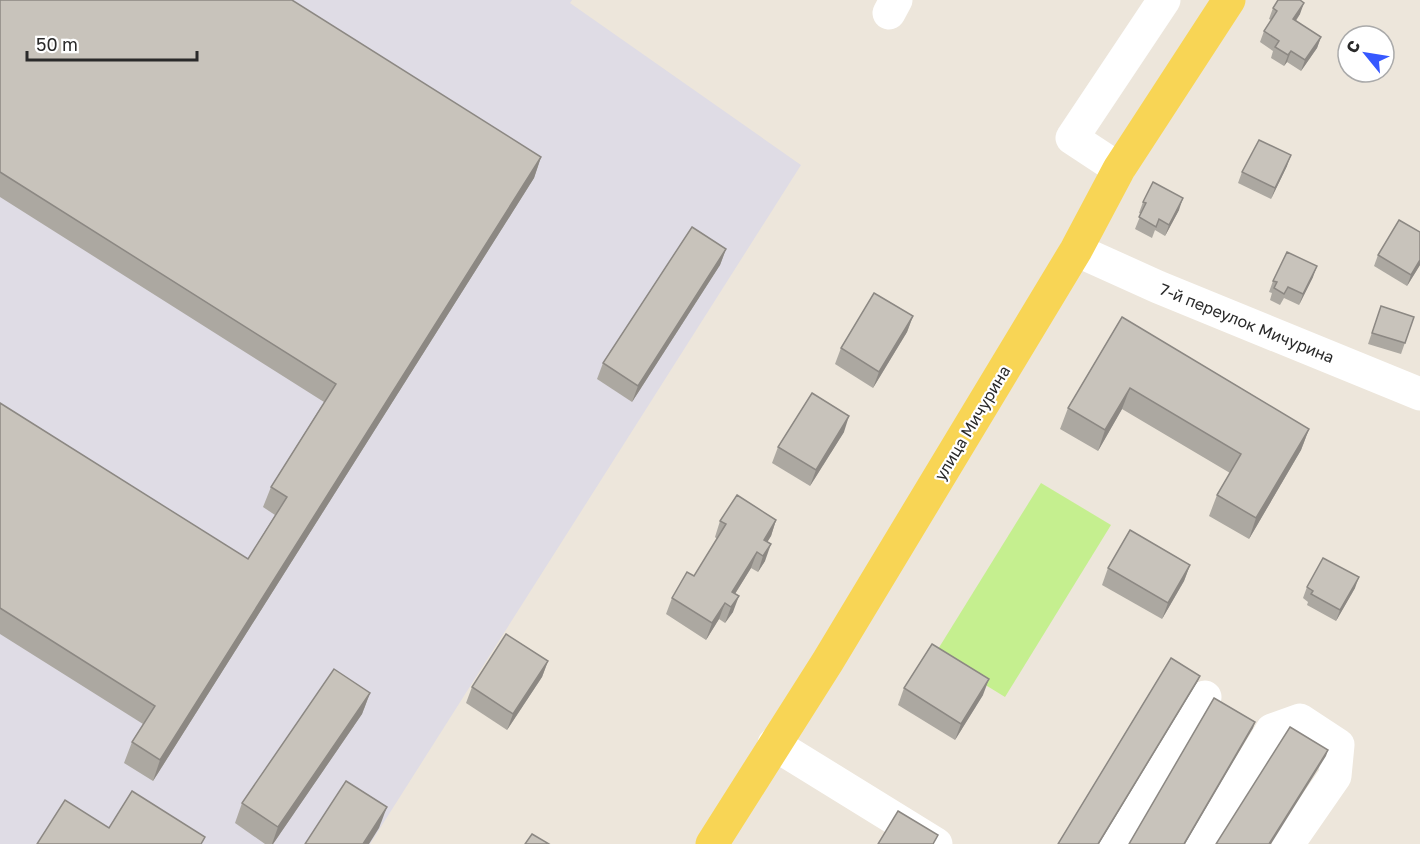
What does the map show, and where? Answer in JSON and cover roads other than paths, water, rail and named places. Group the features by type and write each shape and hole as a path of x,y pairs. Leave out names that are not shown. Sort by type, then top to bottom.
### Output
{"main road":[{"name":"улица Мичурина","path":"712,844 828,661 1076,250 1119,169 1229,0"}],"street":[{"path":"1119,169 1072,138 1164,0"},
{"name":"7-й переулок Мичурина","path":"1076,250 1158,287 1420,394"},
{"path":"1116,844 1205,697"},
{"path":"1202,844 1272,730 1300,720 1338,745 1335,776 1288,844"},
{"path":"774,744 936,844"}]}
